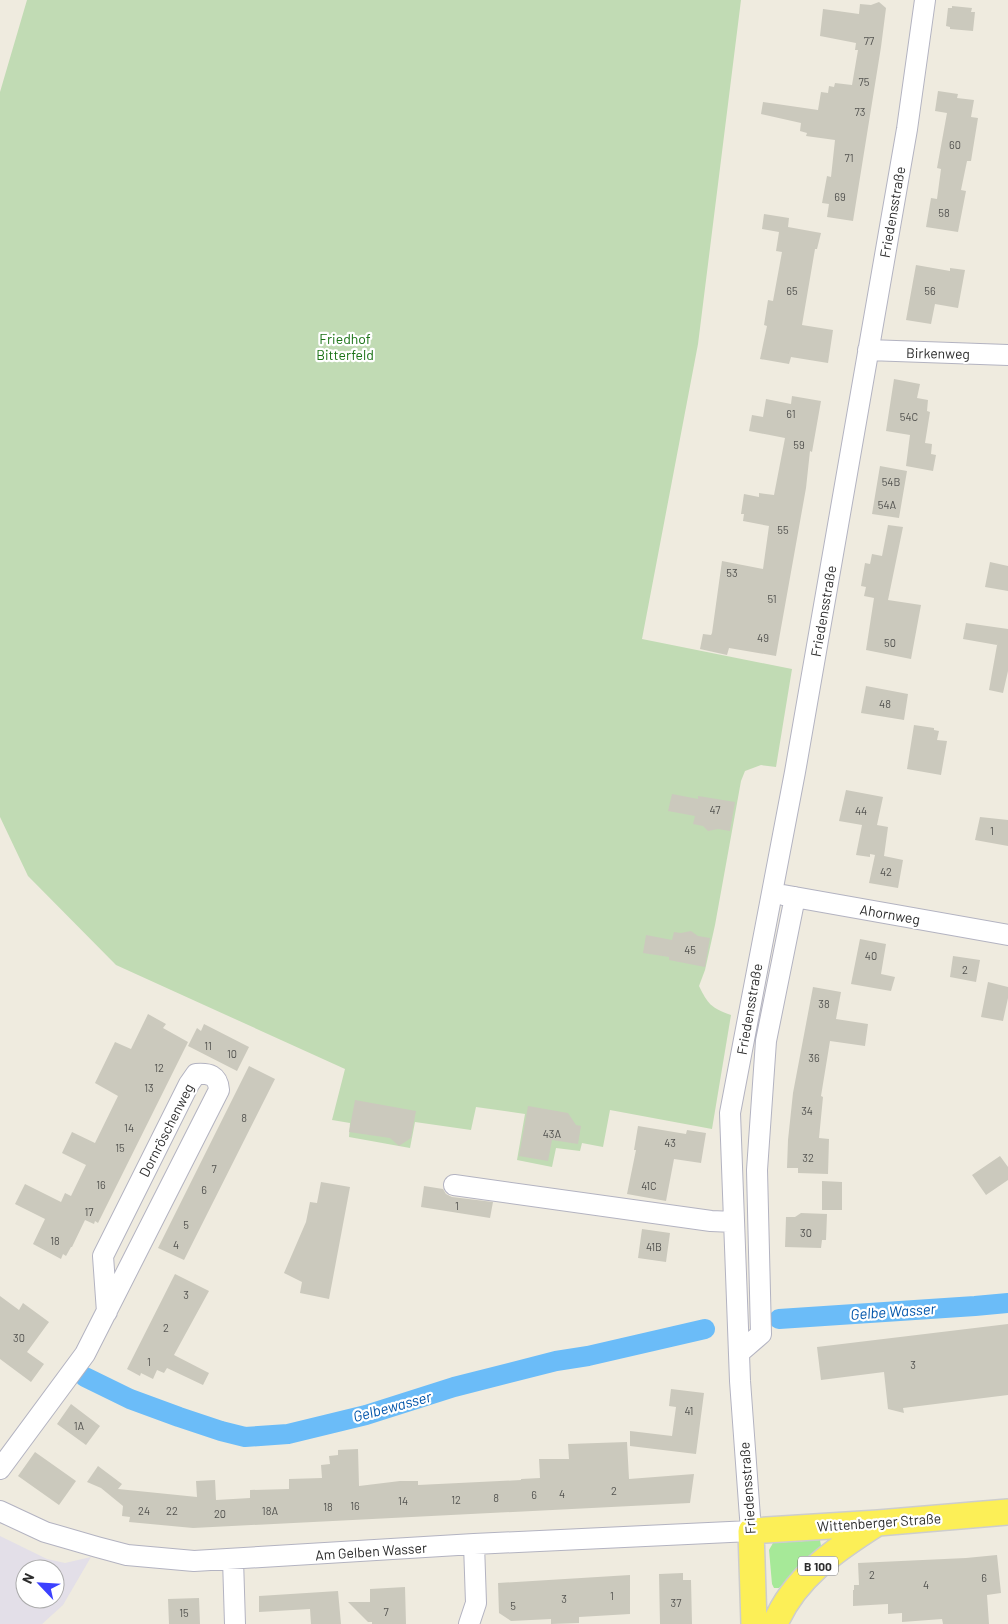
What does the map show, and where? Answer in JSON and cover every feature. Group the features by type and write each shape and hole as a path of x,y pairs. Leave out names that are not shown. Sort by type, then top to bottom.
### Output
{"main road":[{"name":"Wittenberger Straße","path":"750,1531 1008,1512"},
{"name":"B 100","path":"775,1624 780,1611 801,1580 840,1547 878,1523"},
{"name":"Friedensstraße","path":"750,1531 754,1624"}],"street":[{"name":"Friedensstraße","path":"750,1531 739,1353 730,1113 795,772 907,129 925,0"},
{"name":"Birkenweg","path":"868,350 1008,355"},
{"name":"Ahornweg","path":"772,892 1008,935"},
{"name":"Friedensstraße","path":"739,1353 761,1334 758,1170 766,1041 795,897"},
{"name":"Dornröschenweg","path":"0,1469 85,1354 107,1312 219,1090 219,1083 214,1076 207,1073 196,1074 189,1084 103,1256 107,1312"},
{"path":"454,1185 711,1222 734,1222"},
{"name":"Am Gelben Wasser","path":"0,1511 45,1532 127,1555 194,1561 474,1544 750,1531"},
{"path":"470,1624 476,1604 474,1544"},
{"path":"233,1559 235,1624"}],"shaded area":[{"path":"0,1536 47,1559 15,1559 15,1609 59,1609 42,1624 0,1624"},
{"path":"91,1557 65,1602 65,1563"}],"green space":[{"name":"Friedhof Bitterfeld","path":"27,0 741,0 698,344 642,639 792,669 776,767 761,765 745,771 741,781 715,925 705,970 699,986 711,1005 731,1015 712,1129 610,1110 603,1147 582,1143 580,1151 556,1148 552,1167 517,1160 525,1114 476,1107 471,1130 415,1122 410,1148 349,1137 350,1123 332,1120 345,1069 116,965 28,876 0,817 0,92"},
{"path":"820,1540 821,1546 779,1588 774,1588 769,1550 773,1543"}],"building":[{"path":"879,2 886,8 853,221 827,217 829,204 822,203 827,176 831,177 835,140 806,136 807,133 800,131 801,123 761,114 763,102 818,110 821,92 828,93 829,86 834,87 835,83 852,85 858,50 855,50 856,43 820,36 823,9 859,14 860,4 871,5"},
{"path":"952,6 972,8 971,12 975,12 973,31 950,29 950,27 946,26 948,8 952,8"},
{"path":"938,91 958,94 957,98 974,100 971,117 978,118 971,161 967,161 961,190 966,191 958,232 926,227 931,198 937,199 941,169 937,168 947,113 935,111"},
{"path":"764,214 789,218 788,227 821,233 817,249 815,249 802,325 833,330 828,363 791,357 789,364 760,359 767,326 764,325 768,300 773,301 782,252 776,251 779,232 762,229"},
{"path":"916,265 950,271 950,268 965,270 958,308 935,304 931,324 906,320"},
{"path":"894,379 920,384 917,398 928,400 927,411 930,412 925,443 932,444 931,454 936,455 933,471 906,466 910,435 886,431"},
{"path":"792,396 821,401 812,452 810,451 806,488 776,656 729,648 727,655 700,649 703,634 711,635 712,633 722,561 763,569 769,526 743,521 744,514 741,514 744,494 759,497 759,493 774,495 785,438 749,431 752,415 763,417 766,399 791,404"},
{"path":"880,466 907,471 899,518 872,514"},
{"path":"888,525 903,527 888,600 921,605 911,659 866,650 874,598 864,596 866,587 861,586 865,563 870,564 872,554 882,556"},
{"path":"990,562 1008,566 1008,591 985,587"},
{"path":"966,623 1008,629 1008,671 1003,693 989,690 999,634 997,645 963,639"},
{"path":"866,686 908,694 904,720 861,713"},
{"path":"914,725 934,728 934,730 939,731 937,740 947,741 941,775 907,769"},
{"path":"846,790 883,797 877,825 888,827 884,856 903,860 898,888 869,883 875,855 870,854 870,857 856,855 862,825 839,821"},
{"path":"672,794 698,799 698,796 735,802 730,831 718,829 708,831 703,826 693,824 695,816 668,811"},
{"path":"980,817 1008,820 1008,846 975,840"},
{"path":"691,931 698,936 710,938 705,967 669,960 669,957 643,953 646,935 672,940 674,932"},
{"path":"860,939 886,944 881,974 895,977 891,991 851,984"},
{"path":"953,956 980,960 976,982 950,977"},
{"path":"988,982 1008,987 1008,998 1003,1021 981,1017"},
{"path":"813,987 841,992 836,1019 868,1024 865,1046 830,1041 821,1096 823,1097 819,1138 829,1139 828,1174 798,1173 798,1168 787,1168 793,1093"},
{"path":"148,1014 166,1024 163,1028 188,1042 98,1223 95,1221 94,1224 85,1220 72,1247 66,1256 63,1254 61,1259 33,1244 45,1219 15,1204 25,1184 61,1202 65,1193 71,1196 86,1165 62,1153 72,1132 95,1143 118,1096 95,1083 115,1042 131,1049"},
{"path":"204,1024 249,1047 237,1071 188,1046 197,1028 201,1031"},
{"path":"249,1066 275,1079 184,1260 158,1248"},
{"path":"355,1100 416,1111 411,1138 399,1146 390,1138 349,1132"},
{"path":"528,1106 568,1113 576,1125 581,1126 578,1144 552,1140 548,1161 519,1156"},
{"path":"638,1126 686,1134 687,1130 706,1133 701,1163 674,1159 666,1201 627,1194 636,1150 634,1150"},
{"path":"1000,1156 1008,1167 1008,1180 986,1195 972,1175"},
{"path":"822,1181 842,1182 842,1210 822,1210"},
{"path":"321,1182 350,1187 329,1299 300,1293 302,1282 284,1273 306,1222 310,1202 317,1203"},
{"path":"424,1186 443,1189 446,1194 452,1197 493,1202 490,1218 421,1207"},
{"path":"801,1213 827,1214 826,1240 822,1240 821,1248 785,1247 786,1217 795,1217"},
{"path":"642,1229 670,1233 666,1262 638,1258"},
{"path":"175,1274 209,1291 174,1355 209,1373 203,1385 167,1368 164,1373 157,1370 153,1379 141,1373 140,1376 127,1369"},
{"path":"0,1296 19,1310 23,1303 49,1322 27,1352 44,1364 31,1382 0,1359"},
{"path":"1008,1324 1008,1395 903,1408 904,1413 888,1409 884,1372 821,1380 817,1347"},
{"path":"671,1389 704,1393 696,1454 630,1446 630,1431 672,1436 676,1407 669,1406"},
{"path":"71,1404 100,1426 86,1445 57,1424"},
{"path":"627,1442 629,1479 694,1474 690,1503 193,1528 129,1522 130,1517 122,1516 123,1506 101,1488 87,1482 98,1466 122,1484 118,1489 197,1497 196,1481 215,1480 216,1500 250,1498 250,1490 289,1489 289,1479 322,1478 321,1465 330,1464 329,1456 338,1455 338,1450 358,1449 359,1486 400,1481 418,1481 418,1485 521,1480 540,1478 539,1459 569,1459 568,1444"},
{"path":"35,1452 76,1481 59,1505 18,1476"},
{"path":"997,1555 1001,1593 987,1595 989,1624 943,1624 942,1619 902,1622 902,1613 888,1614 888,1604 853,1606 854,1585 859,1585 858,1563"},
{"path":"683,1573 683,1580 691,1580 692,1624 660,1624 659,1574"},
{"path":"630,1575 630,1614 579,1617 579,1623 551,1624 551,1619 511,1621 499,1613 498,1583"},
{"path":"405,1587 406,1624 372,1624 348,1602 370,1602 370,1589"},
{"path":"338,1591 341,1624 311,1624 310,1609 259,1612 259,1596"},
{"path":"199,1598 200,1624 169,1624 168,1599"}],"waterway":[{"name":"Gelbe Wasser","path":"779,1319 1008,1303"},
{"name":"Gelbewasser","path":"85,1377 130,1399 221,1431 245,1437 288,1434 366,1415 454,1387 556,1361 588,1356 705,1329"}]}
